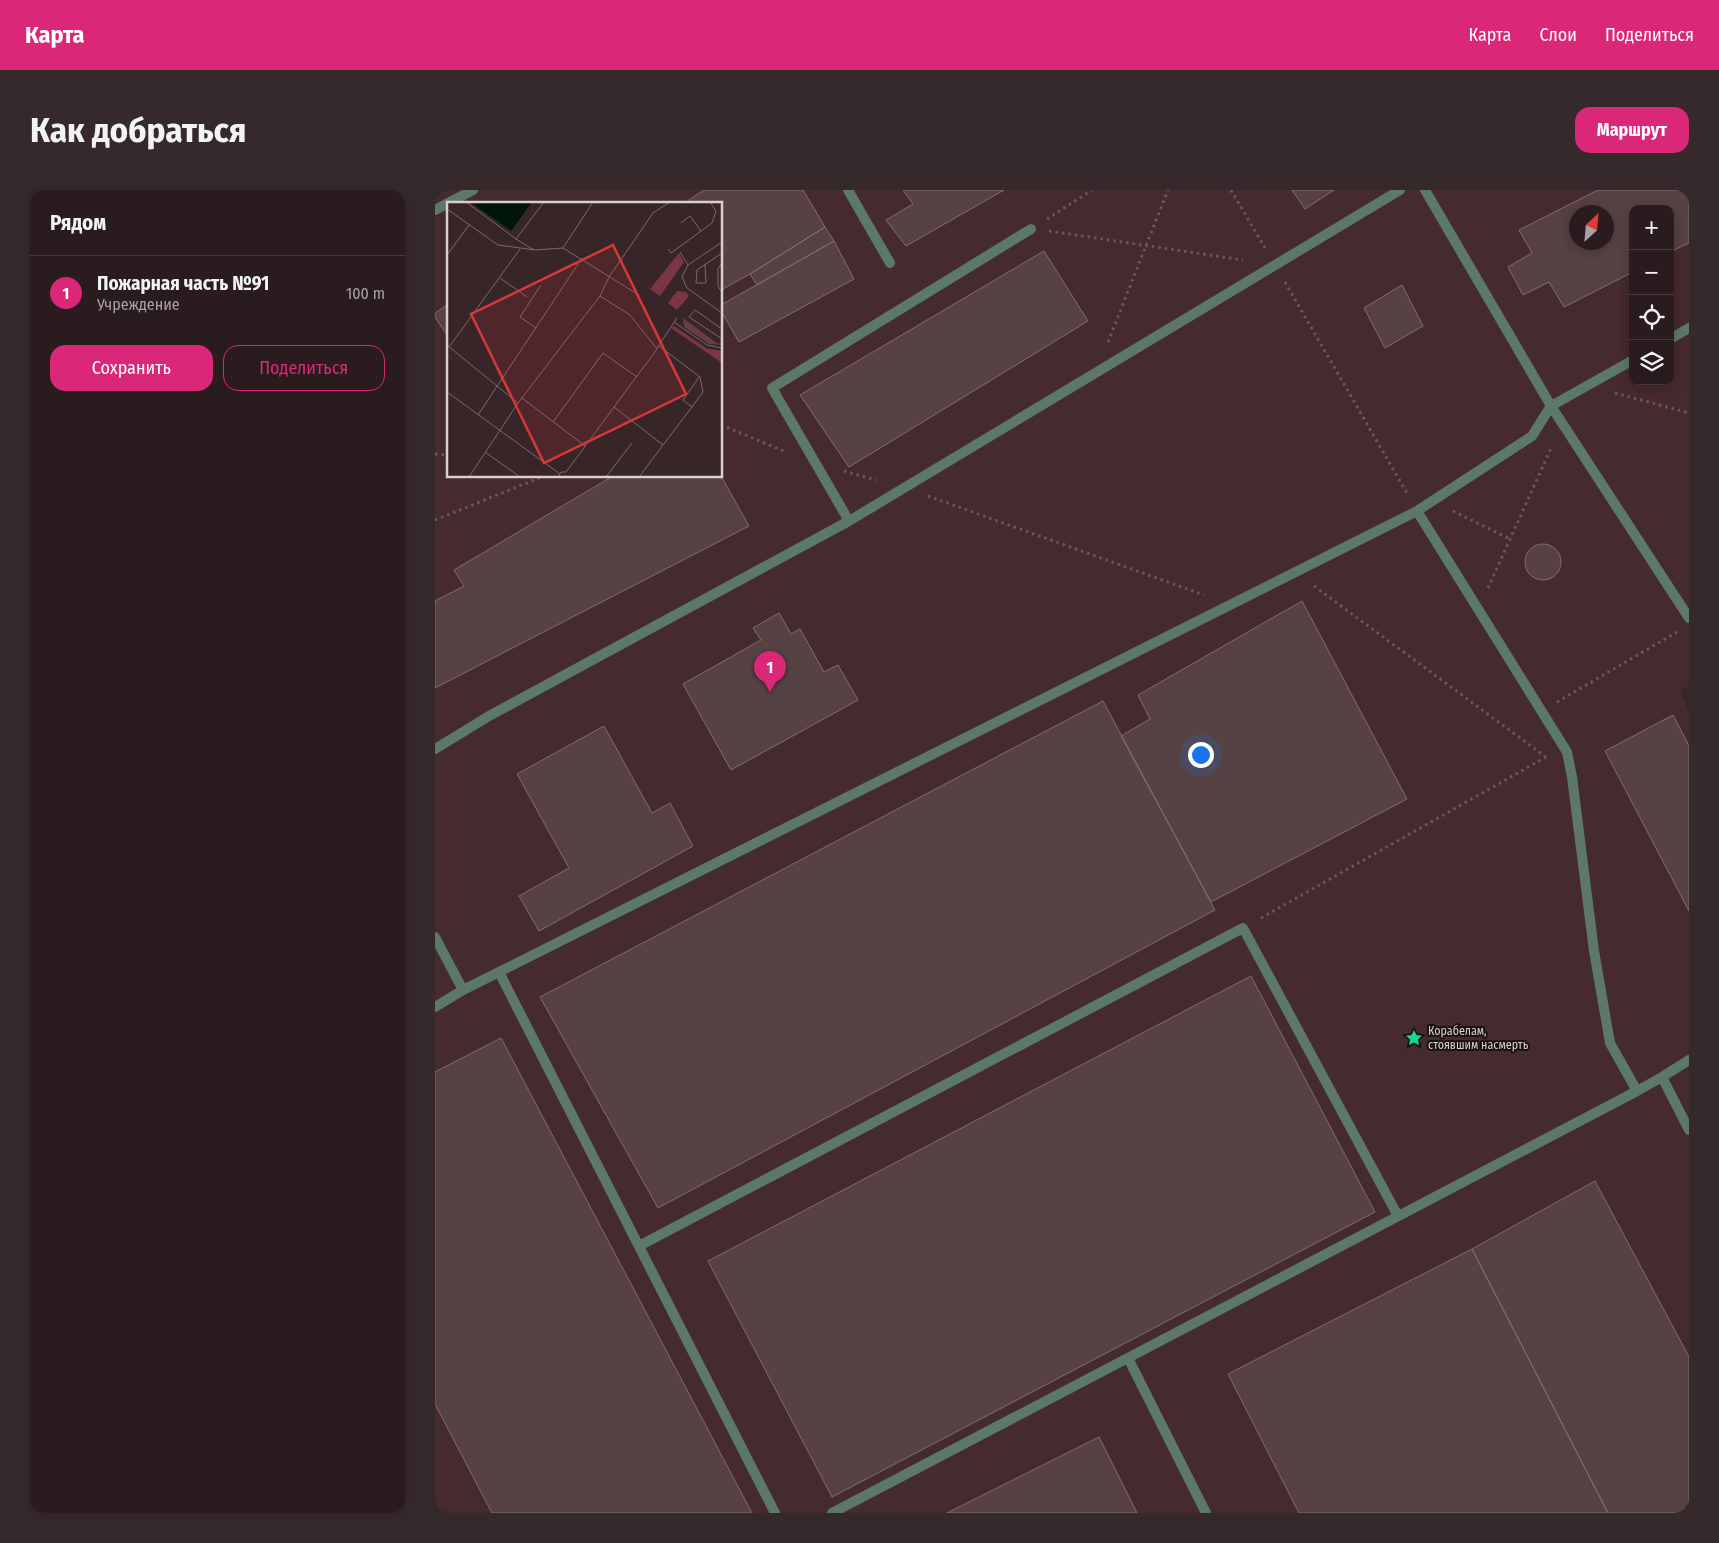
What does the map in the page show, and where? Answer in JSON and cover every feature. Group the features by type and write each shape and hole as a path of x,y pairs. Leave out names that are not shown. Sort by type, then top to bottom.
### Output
{"lane":[{"path":"450,202 473,190"},
{"path":"848,190 889,263"},
{"path":"435,748 489,716 849,521 1400,190"},
{"path":"1425,190 1562,424 1689,618"},
{"path":"435,210 447,204"},
{"path":"849,521 772,388 1031,229"},
{"path":"1674,337 1689,328"},
{"path":"435,1007 463,990 1417,511 1533,436 1551,406 1629,362"},
{"path":"1417,511 1567,752 1572,777 1594,951 1610,1042 1637,1092"},
{"path":"639,1246 1243,928 1398,1216"},
{"path":"435,937 463,990"},
{"path":"499,972 775,1513"},
{"path":"832,1513 1637,1092 1689,1060"},
{"path":"1662,1077 1689,1130"},
{"path":"1128,1358 1206,1513"}],"path":[{"path":"1031,229 1092,190"},
{"path":"1096,373 1168,190"},
{"path":"1231,190 1417,511"},
{"path":"1031,229 1275,265"},
{"path":"1587,386 1689,413"},
{"path":"1478,609 1562,424"},
{"path":"435,520 540,478"},
{"path":"904,488 1231,604"},
{"path":"1432,501 1510,539"},
{"path":"1295,572 1572,777"},
{"path":"1541,711 1681,630"},
{"path":"1243,928 1545,757"}],"shaded area":[{"path":"435,190 1689,190 1689,686 1680,690 1689,712 1689,1513 435,1513"}],"building":[{"path":"704,190 803,190 825,227 723,289 723,202 686,202"},
{"path":"903,190 1004,190 906,246 886,220 913,204"},
{"path":"1292,190 1334,190 1305,209"},
{"path":"1598,190 1689,190 1689,243 1674,250 1674,205 1629,205 1629,274 1564,307 1549,282 1523,295 1508,267 1532,253 1519,230"},
{"path":"825,227 834,241 757,285 750,274"},
{"path":"834,241 854,279 739,342 723,314 723,304"},
{"path":"1044,251 1088,321 849,467 800,395"},
{"path":"1402,285 1423,326 1385,348 1364,308"},
{"path":"447,305 447,335 435,317 435,313"},
{"path":"610,478 722,478 749,526 435,688 435,601 464,586 454,570"},
{"path":"1543,544 1550,545 1556,549 1560,555 1560,569 1556,575 1550,579 1543,580 1536,579 1530,575 1526,569 1525,562 1526,555 1530,549 1536,545"},
{"path":"1302,601 1407,799 1211,902 1121,736 1150,719 1138,695"},
{"path":"779,613 791,634 800,629 824,672 838,665 858,700 731,770 683,684 761,640 753,628"},
{"path":"1103,701 1215,910 658,1208 540,997"},
{"path":"1673,715 1689,746 1689,911 1605,751"},
{"path":"604,726 652,813 670,803 693,846 539,931 519,896 569,868 517,774"},
{"path":"1251,976 1375,1212 832,1497 708,1261"},
{"path":"501,1038 752,1513 492,1513 435,1404 435,1072"},
{"path":"1595,1181 1689,1357 1689,1509 1683,1513 1608,1513 1472,1249"},
{"path":"1472,1249 1608,1513 1299,1513 1228,1374"},
{"path":"1099,1437 1137,1513 947,1513"}],"place":[{"name":"Пожарная часть №91","path":"770,692"},
{"name":"Корабелам, стоявшим насмерть","path":"1414,1038"}]}
